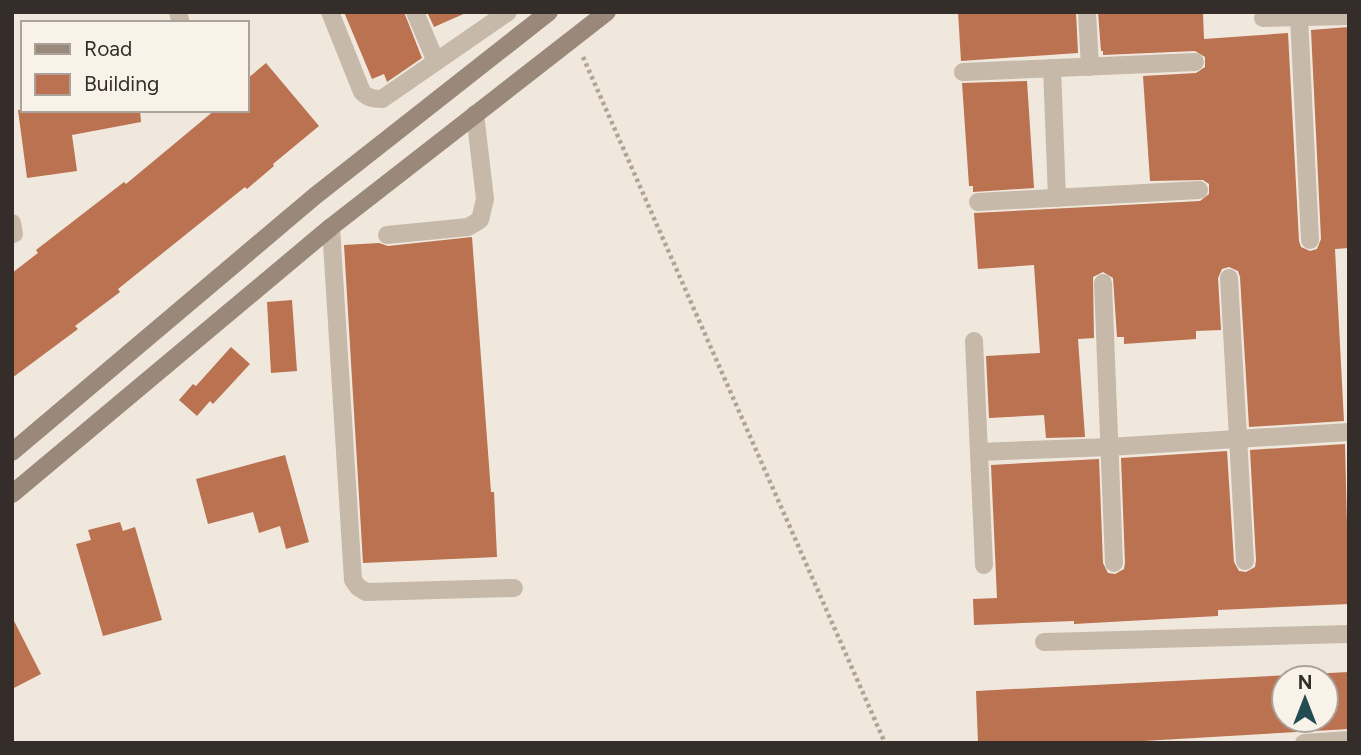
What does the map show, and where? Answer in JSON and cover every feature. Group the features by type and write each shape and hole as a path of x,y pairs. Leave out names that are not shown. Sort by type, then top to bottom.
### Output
{"street":[{"path":"330,12 362,92 366,97 382,99 508,12"},
{"path":"415,12 436,62"},
{"path":"12,452 316,196 549,12"},
{"path":"12,494 331,227 607,12"},
{"path":"1087,12 1090,67"},
{"path":"1263,18 1349,16"},
{"path":"1299,17 1310,240"},
{"path":"963,72 1195,62"},
{"path":"1052,68 1057,198"},
{"path":"387,235 468,227 480,220 485,200 475,114"},
{"path":"978,202 1199,190"},
{"path":"331,227 353,580 366,592 514,588"},
{"path":"1229,278 1245,561"},
{"path":"1102,283 1114,563"},
{"path":"974,341 984,565"},
{"path":"979,452 1349,432"},
{"path":"1044,642 1349,634"},
{"path":"1304,743 1349,740"}],"path":[{"path":"573,37 885,743"}],"building":[{"path":"344,12 404,12 422,58 387,82 384,74 372,79"},
{"path":"427,12 468,12 434,27"},
{"path":"958,12 1076,12 1078,53 961,61"},
{"path":"1098,12 1203,12 1204,39 1288,33 1299,241 1301,247 1310,251 1317,249 1321,239 1311,30 1349,27 1349,248 1335,249 1344,421 1249,427 1240,277 1238,271 1229,267 1222,269 1218,278 1221,330 1196,331 1196,339 1124,344 1124,337 1117,337 1113,278 1103,272 1093,277 1094,338 1078,339 1085,437 1046,438 1044,415 989,418 986,356 1040,353 1034,265 978,269 974,213 1200,201 1209,194 1209,184 1203,180 1150,181 1143,76 1196,73 1205,67 1205,57 1195,51 1103,55"},
{"path":"266,63 319,126 247,189 245,187 118,289 120,292 75,326 78,329 12,378 12,273 38,253 36,250 124,182 126,184 213,112 248,112 248,78"},
{"path":"1027,81 1034,188 973,192 973,186 969,186 962,83"},
{"path":"18,110 140,112 141,122 72,135 77,171 27,178"},
{"path":"472,237 497,557 363,563 344,245 379,243 388,246"},
{"path":"292,300 297,371 271,373 267,302"},
{"path":"231,347 250,364 213,404 210,401 197,416 179,400 193,384 196,386"},
{"path":"1345,444 1349,604 1218,610 1218,616 1074,624 1074,621 974,625 973,599 997,598 991,465 1099,459 1103,563 1108,573 1115,574 1124,569 1125,563 1121,458 1227,451 1234,562 1239,571 1246,572 1255,567 1256,560 1250,450"},
{"path":"285,455 309,542 286,549 280,526 259,533 253,512 208,524 196,479"},
{"path":"120,522 123,531 135,527 162,620 103,636 76,544 91,540 88,530"},
{"path":"12,617 41,674 12,689"},
{"path":"1340,672 1349,672 1349,729 1340,730"},
{"path":"1270,676 1270,734 1109,743 978,743 976,691"}]}
